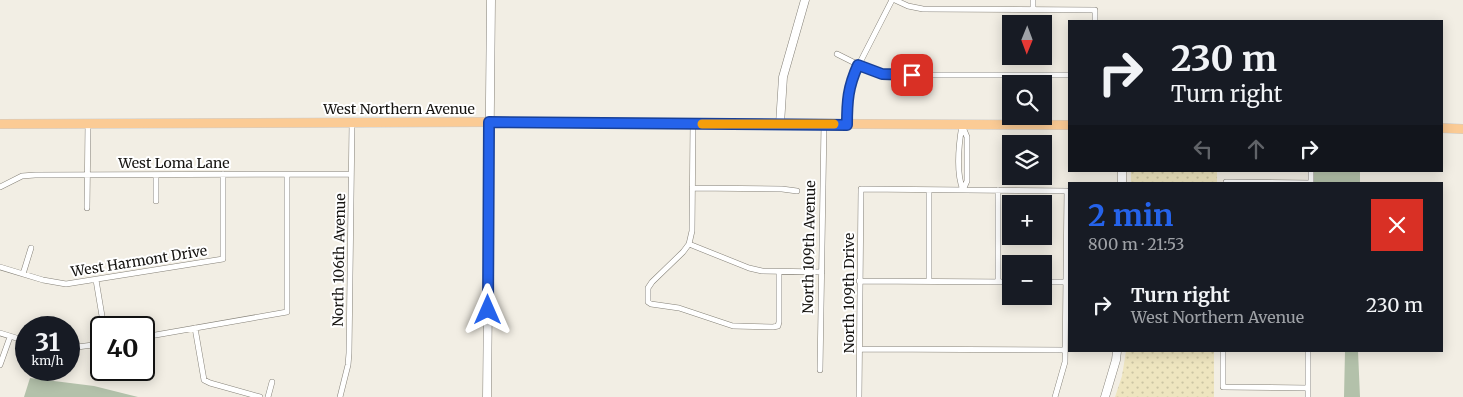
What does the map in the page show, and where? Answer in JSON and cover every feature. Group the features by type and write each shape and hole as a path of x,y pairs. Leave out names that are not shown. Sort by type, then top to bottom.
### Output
{"main road":[{"name":"West Northern Avenue","path":"0,124 489,122 1068,125"},
{"path":"1443,128 1463,129"}],"street":[{"path":"487,397 491,0"},
{"path":"780,124 783,77 805,0"},
{"path":"847,125 849,89 852,80 858,65 894,0 908,6 923,9 1096,10 1095,20"},
{"path":"1033,0 1033,9"},
{"path":"837,54 871,71 893,75 1068,75"},
{"path":"87,208 88,123"},
{"name":"North 106th Avenue","path":"340,397 349,353 352,123"},
{"path":"693,124 692,231 689,244 652,282 648,288 648,302 679,308 733,326 774,327 778,326 779,322 779,272"},
{"name":"North 109th Avenue","path":"820,370 824,124"},
{"path":"962,124 960,138 960,181 963,190"},
{"name":"West Harmont Drive","path":"0,267 58,284 74,284 223,259 223,174"},
{"name":"West Loma Lane","path":"0,187 22,176 351,174"},
{"path":"156,175 156,201"},
{"path":"155,335 287,312 287,175"},
{"path":"692,188 782,189 798,191"},
{"name":"North 109th Drive","path":"859,397 861,189 929,190"},
{"path":"929,281 929,190 1067,191 1067,321 1065,362 1055,397"},
{"path":"998,190 998,282"},
{"path":"689,244 749,268 762,271 822,272"},
{"path":"23,274 30,248"},
{"path":"96,280 102,316"},
{"path":"860,281 1002,282"},
{"path":"1052,282 1067,282"},
{"path":"195,328 204,380 260,397"},
{"path":"0,334 15,339"},
{"path":"0,365 10,337"},
{"path":"860,349 1065,350"},
{"path":"1104,397 1117,352"},
{"path":"1223,352 1223,387 1308,388"},
{"path":"1308,352 1308,397"},
{"path":"268,397 272,382"}],"green space":[{"path":"1313,172 1360,172 1360,182 1313,182"},
{"path":"1345,352 1358,352 1360,397 1344,397"},
{"path":"29,381 54,381 94,386 138,397 24,397"}],"sand":[{"path":"1131,172 1217,172 1217,182 1131,182"},
{"path":"1126,352 1214,352 1214,397 1115,397 1122,376"}],"slow traffic":[{"path":"702,124 834,124"}],"route":[{"path":"488,310 489,122 847,125 849,89 858,65 882,74 912,75"}]}
